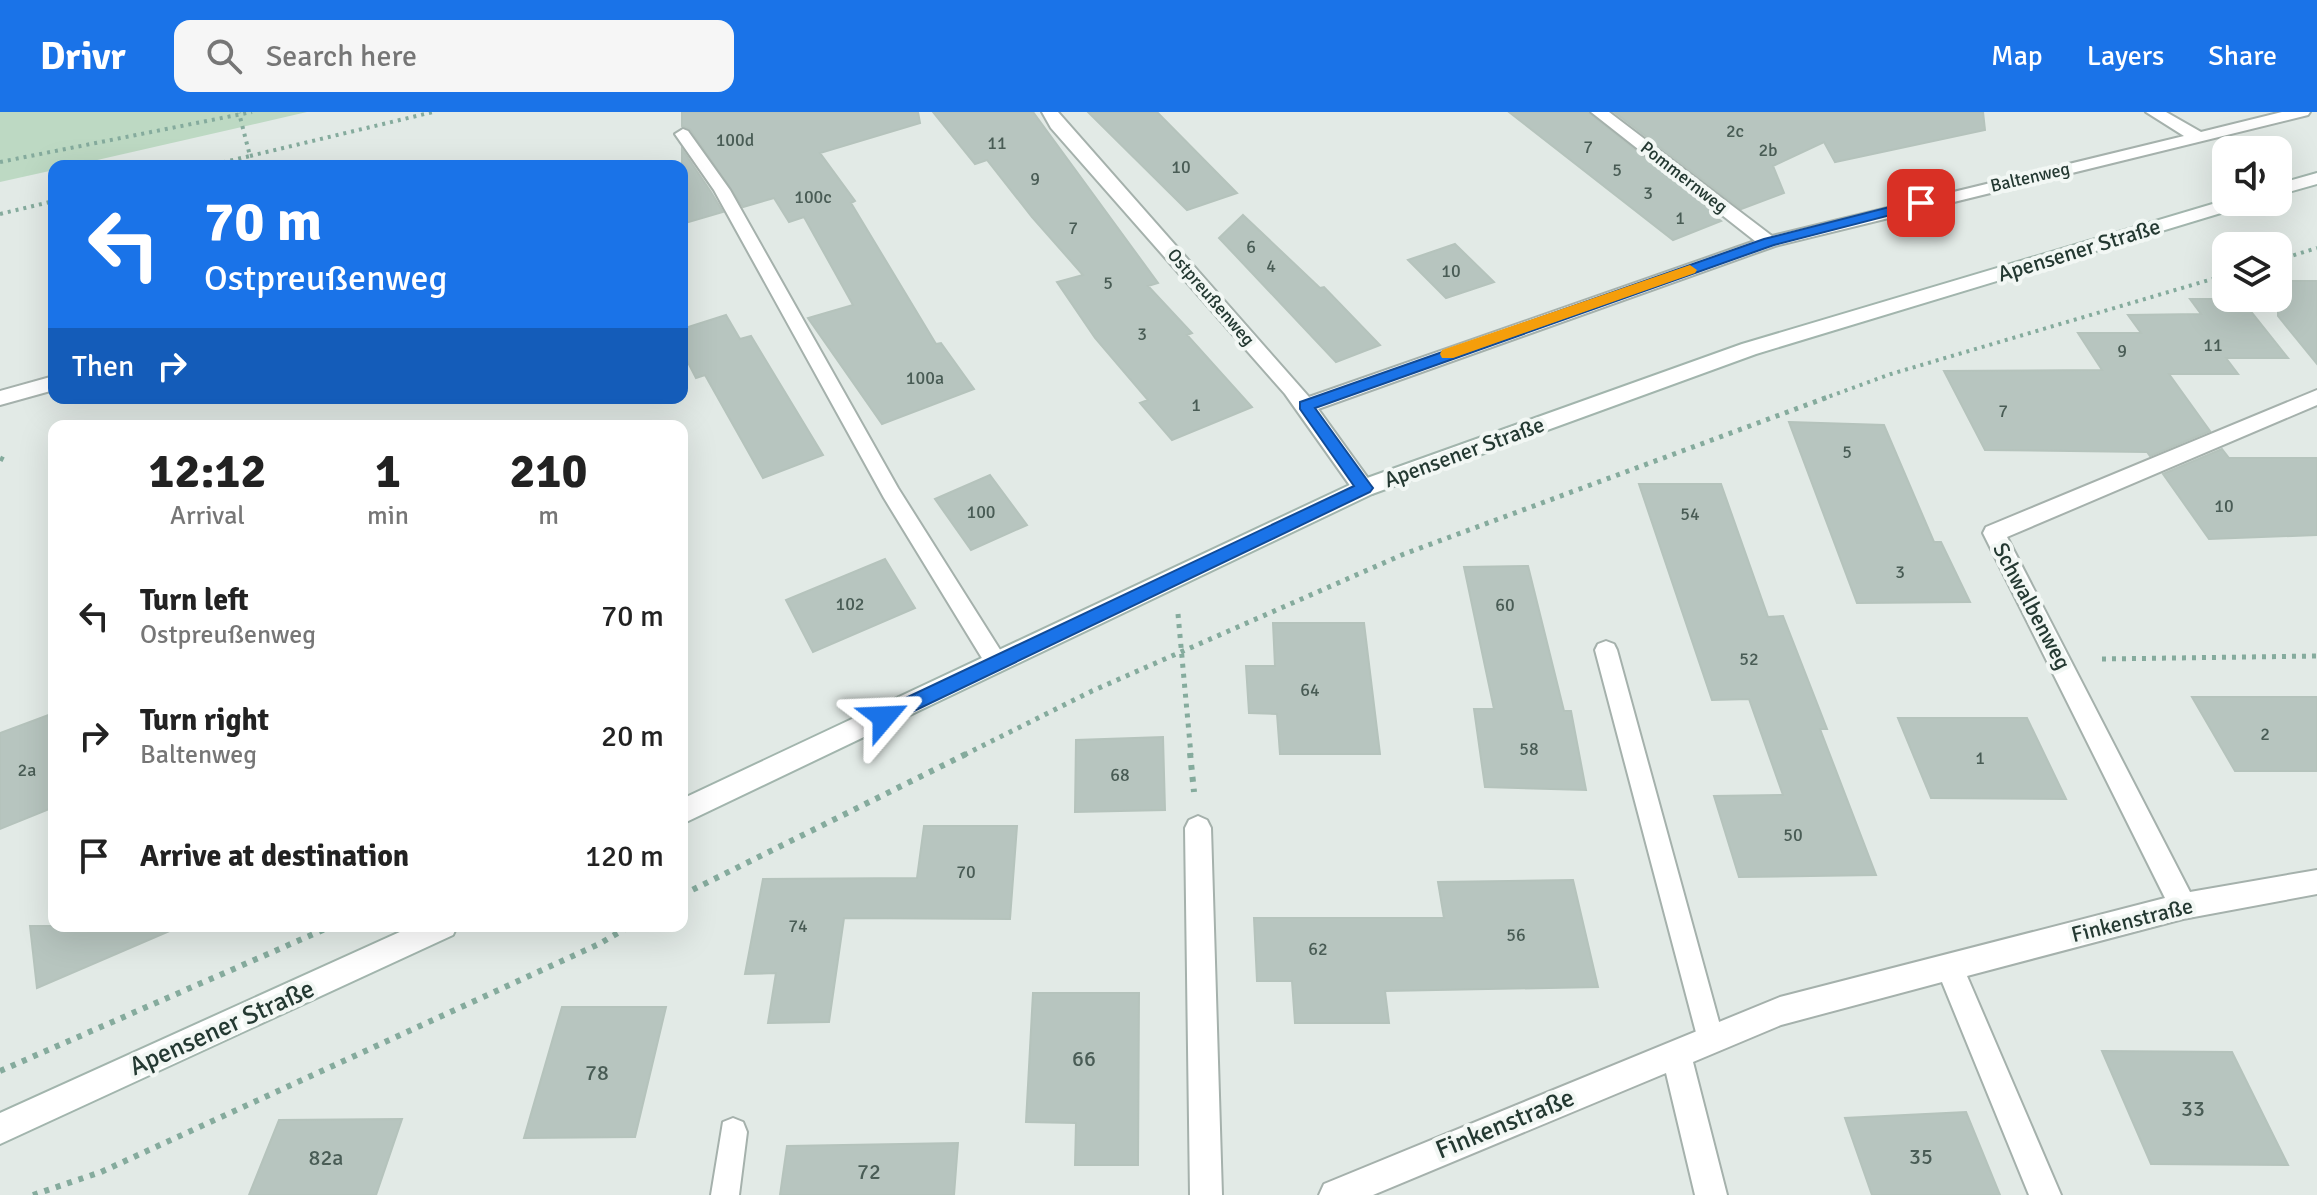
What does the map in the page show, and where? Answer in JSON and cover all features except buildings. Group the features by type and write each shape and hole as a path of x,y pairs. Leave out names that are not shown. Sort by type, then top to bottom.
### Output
{"street":[{"name":"Ostpreußenweg","path":"1050,112 1057,124 1305,406 1364,488"},
{"name":"Pommernweg","path":"1599,112 1769,242"},
{"path":"2154,112 2198,137"},
{"name":"Baltenweg","path":"1305,406 1769,242 2302,112"},
{"path":"2292,186 2317,178"},
{"name":"Apensener Straße","path":"688,809 1364,488 1749,349 2212,210"},
{"path":"0,398 48,385"},
{"name":"Schwalbenweg","path":"2183,906 2061,659 1994,533 2317,397"},
{"path":"1198,828 1206,1195"},
{"name":"Finkenstraße","path":"1335,1195 1780,1011 2183,906 2317,882"},
{"name":"Apensener Straße","path":"0,1129 430,932"},
{"path":"1949,966 2045,1195"},
{"path":"1676,1054 1711,1195"}],"lane":[{"path":"683,134 722,190 891,493 996,662"},
{"path":"1606,650 1711,1040"},
{"path":"725,1195 733,1132"}],"path":[{"path":"0,162 252,112"},
{"path":"233,160 433,112"},
{"path":"239,114 250,156"},
{"path":"0,214 48,202"},
{"path":"2292,256 2317,248"},
{"path":"688,892 1092,691 1404,554 1891,374 2212,279"},
{"path":"1174,577 1198,828"},
{"path":"2061,659 2317,656"},
{"path":"0,1071 318,932"},
{"path":"33,1195 101,1172 620,932"}],"green space":[{"path":"0,112 307,112 97,160 48,160 48,171 0,182"}],"slow traffic":[{"path":"1447,354 1690,270"}],"route":[{"path":"884,717 1364,488 1305,406 1769,242 1921,203"}]}
